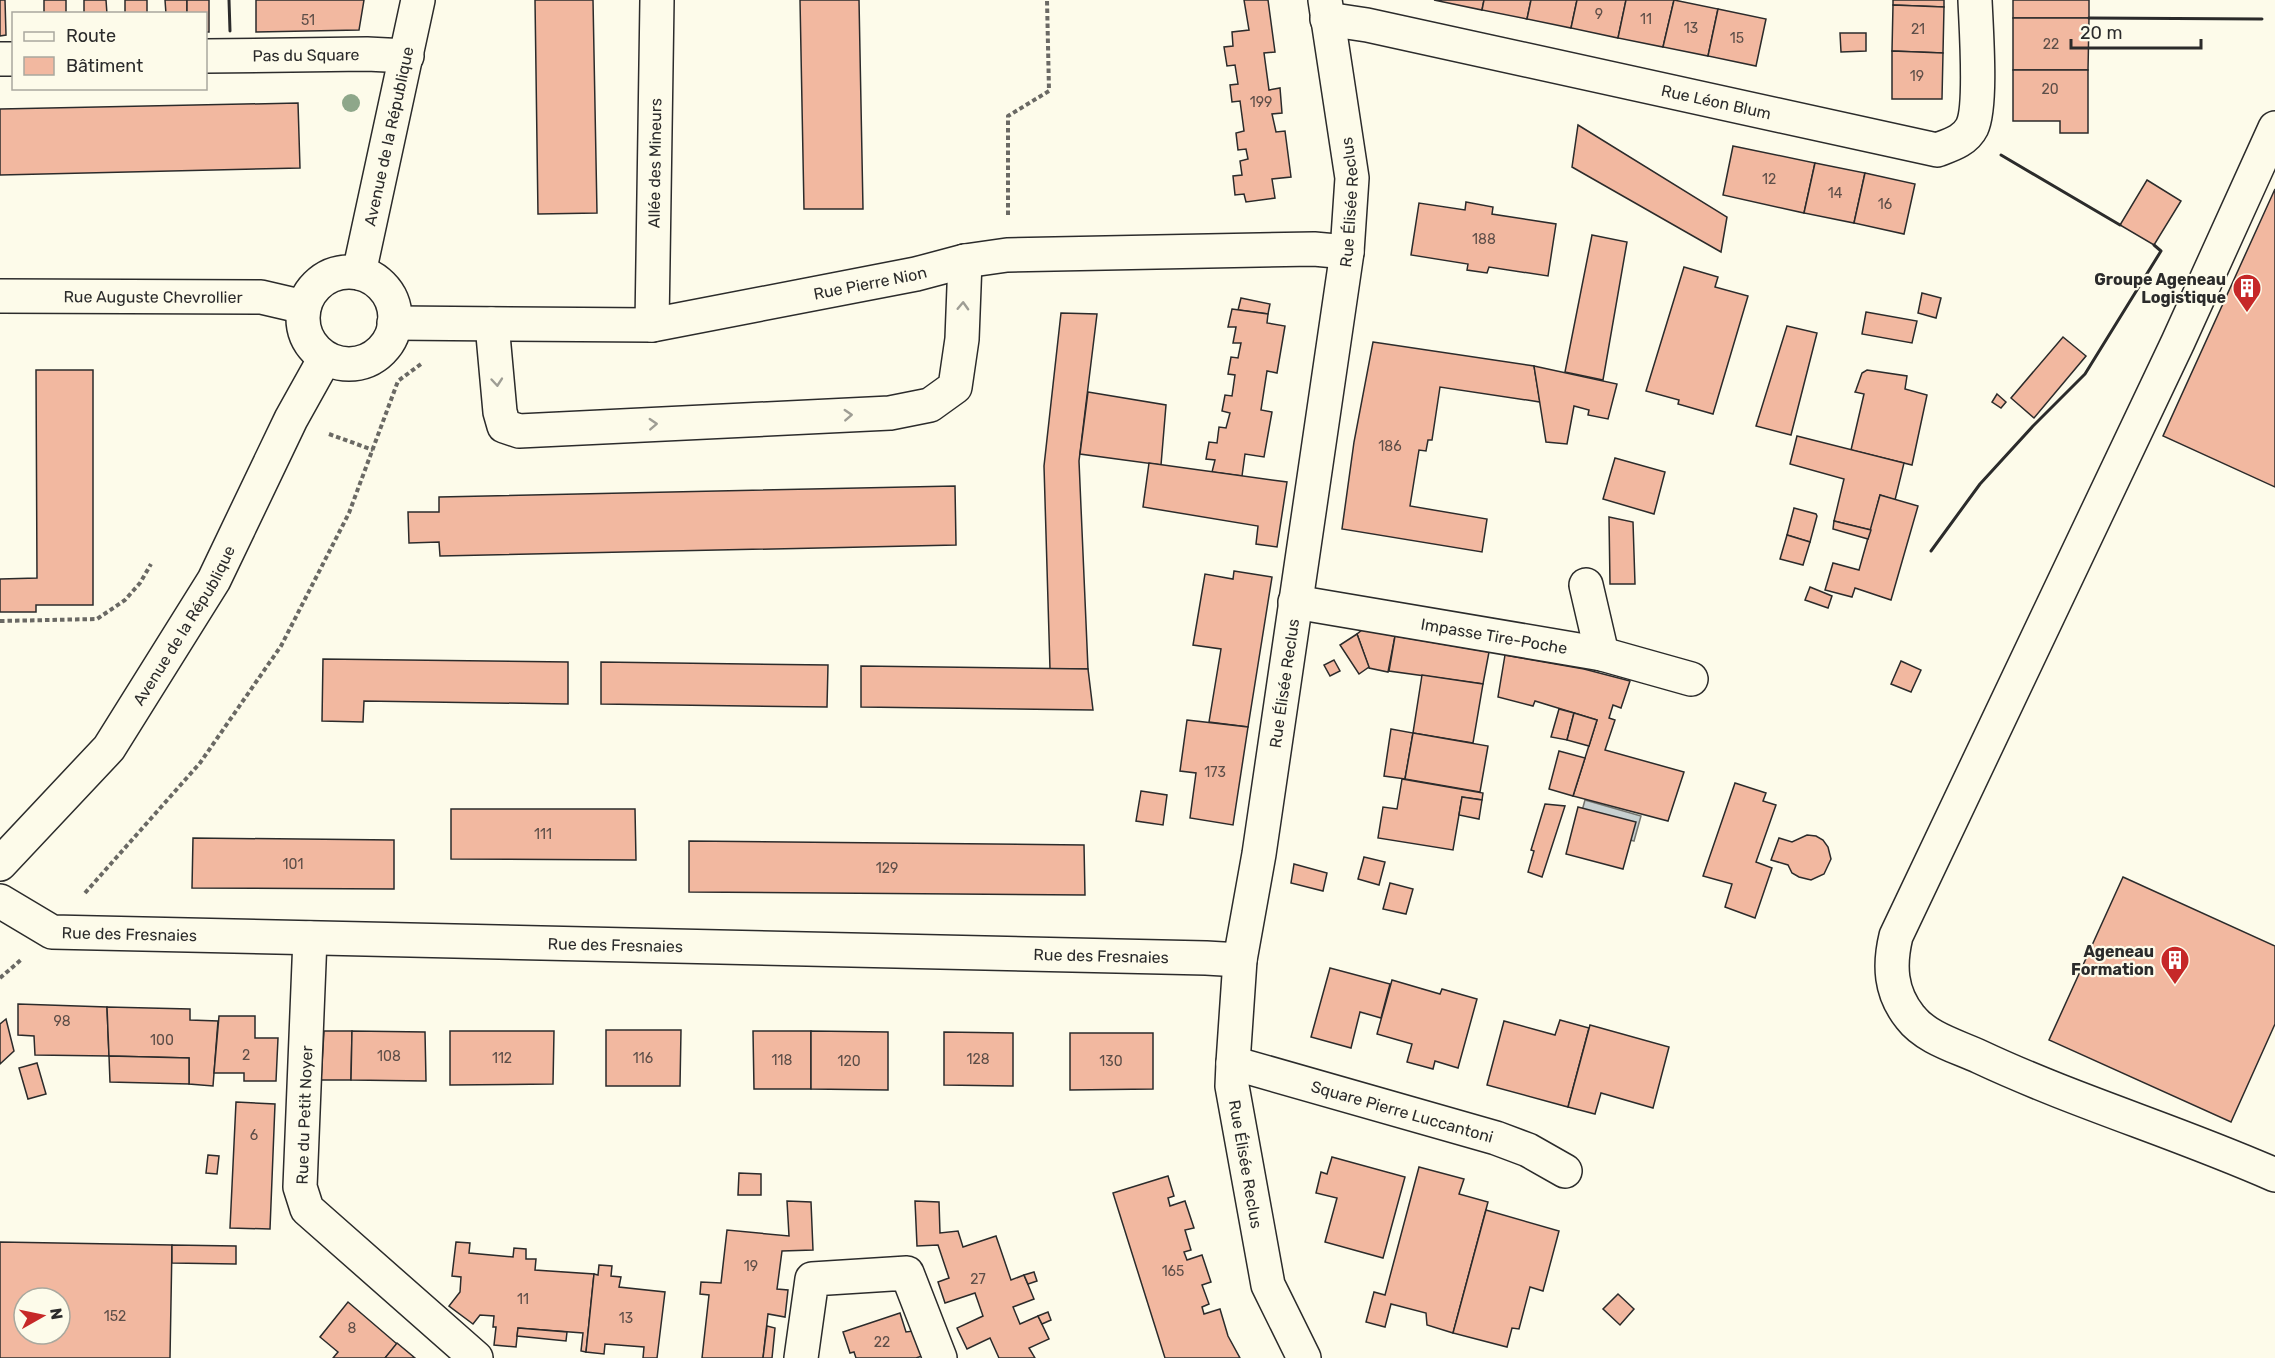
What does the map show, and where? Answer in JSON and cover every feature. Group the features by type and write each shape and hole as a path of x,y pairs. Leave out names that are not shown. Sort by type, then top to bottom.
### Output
{"street":[{"name":"Avenue de la République","path":"358,273 418,0"},
{"name":"Allée des Mineurs","path":"652,325 657,0"},
{"name":"Rue Léon Blum","path":"1326,9 1367,25 1937,150 1958,142 1971,128 1977,105 1975,0"},
{"name":"Rue Élisée Reclus","path":"1304,1358 1268,1285 1232,1086 1240,960 1259,855 1347,252 1352,178 1326,9"},
{"name":"Pas du Square","path":"207,56 367,54 407,56"},
{"path":"2275,128 2178,342 1896,936 1891,957 1891,978 1898,1000 1911,1018 1928,1033 2034,1083 2213,1148 2275,1175"},
{"name":"Rue Pierre Nion","path":"394,323 652,325 916,274 965,261 1007,255 1314,249 1347,252"},
{"path":"492,324 500,412 504,426 519,431 890,413 930,405 955,387 962,339 965,261"},
{"path":"344,271 358,273 382,286 394,310 394,323 390,338 381,350 369,359 355,363 340,363 325,358 306,336 303,321 304,307 309,294 318,283 330,275 344,271"},
{"name":"Rue Auguste Chevrollier","path":"0,296 261,297 304,307"},
{"name":"Avenue de la République","path":"0,864 109,748 214,580 291,420 325,358"},
{"path":"1586,585 1602,654"},
{"name":"Impasse Tire-Poche","path":"1295,603 1602,654 1691,680"},
{"name":"Rue des Fresnaies","path":"0,901 52,932 1240,960"},
{"name":"Rue du Petit Noyer","path":"310,938 300,1187 307,1209 476,1358"},
{"name":"Square Pierre Luccantoni","path":"1233,1063 1496,1138 1528,1150 1565,1171"},
{"path":"801,1358 812,1279 907,1274 940,1358"}],"path":[{"path":"1007,255 1008,116 1049,91 1047,0"},
{"path":"0,978 52,932 200,764 281,646 349,513 398,381"},
{"path":"291,420 373,450"},
{"path":"0,621 97,619 125,600 140,583 151,564"}],"shaded area":[{"path":"1585,800 1641,816 1634,841 1578,825"}],"building":[{"path":"0,0 5,0 6,35 0,36"},
{"path":"44,0 66,0 66,12 44,12"},
{"path":"84,0 106,0 107,12 84,12"},
{"path":"125,0 147,0 147,12 125,12"},
{"path":"165,0 187,0 187,12 166,12"},
{"path":"187,0 209,0 209,32 207,32 207,12 187,12"},
{"path":"256,0 364,0 359,30 256,32"},
{"path":"535,0 593,0 597,213 538,214"},
{"path":"800,0 859,0 863,209 804,209"},
{"path":"1244,0 1268,0 1275,52 1264,53 1269,90 1280,88 1282,113 1272,114 1276,132 1285,131 1291,177 1272,179 1275,198 1246,202 1244,194 1235,195 1233,176 1242,175 1240,161 1248,159 1246,149 1238,150 1236,133 1244,131 1240,101 1232,102 1230,85 1238,84 1235,65 1227,66 1224,47 1233,46 1232,32 1249,30"},
{"path":"1434,0 1484,0 1482,10"},
{"path":"1484,0 1531,0 1527,19 1482,10"},
{"path":"1531,0 1577,0 1571,28 1527,19"},
{"path":"1577,0 1626,0 1618,38 1571,28"},
{"path":"1626,0 1674,0 1663,47 1618,38"},
{"path":"1674,0 1718,9 1708,56 1663,47"},
{"path":"1893,0 1944,0 1944,7 1893,5"},
{"path":"2013,0 2089,0 2089,18 2013,18"},
{"path":"1893,5 1944,7 1943,53 1892,51"},
{"path":"1718,9 1766,19 1756,66 1708,56"},
{"path":"2013,18 2089,18 2088,70 2013,70"},
{"path":"1840,33 1866,33 1866,51 1841,52"},
{"path":"1892,51 1943,53 1942,99 1892,99"},
{"path":"2013,70 2088,70 2088,133 2060,133 2060,121 2013,121"},
{"path":"298,103 300,168 0,175 0,109"},
{"path":"1578,125 1727,217 1721,252 1572,167"},
{"path":"1733,146 1815,163 1804,213 1723,195"},
{"path":"1815,163 1865,173 1854,223 1804,213"},
{"path":"1865,173 1915,184 1904,234 1854,223"},
{"path":"2147,180 2181,201 2154,245 2120,225"},
{"name":"Groupe Ageneau Logistique","path":"2275,189 2275,487 2163,436"},
{"path":"1466,202 1493,207 1492,214 1556,224 1548,276 1489,267 1487,273 1467,270 1468,264 1411,255 1419,203 1465,210"},
{"path":"1592,235 1627,242 1603,380 1565,372"},
{"path":"1684,267 1718,277 1715,287 1748,296 1713,414 1678,404 1679,400 1646,391"},
{"path":"1922,293 1941,298 1936,318 1918,313"},
{"path":"1241,298 1270,304 1268,314 1238,310"},
{"path":"1232,309 1268,314 1267,323 1285,326 1277,373 1267,371 1261,410 1272,412 1264,457 1245,454 1242,476 1212,472 1215,460 1206,459 1209,442 1217,443 1219,427 1226,428 1230,413 1222,411 1225,395 1232,396 1235,375 1228,374 1231,357 1238,358 1241,343 1233,343 1236,327 1228,327"},
{"path":"1866,312 1917,321 1912,343 1862,334"},
{"path":"1061,313 1097,314 1079,461 1088,669 1050,669 1044,466"},
{"path":"1787,326 1817,333 1791,435 1756,426"},
{"path":"2063,337 2086,356 2034,418 2011,398"},
{"path":"1373,342 1534,366 1540,402 1440,387 1432,440 1428,440 1426,451 1419,450 1410,506 1487,519 1482,552 1342,529 1354,442"},
{"path":"1534,366 1617,384 1608,419 1588,415 1589,410 1574,406 1567,444 1546,442"},
{"path":"36,370 93,370 93,605 36,605 36,612 0,612 0,579 37,578"},
{"path":"1867,370 1907,376 1905,389 1927,395 1912,465 1851,450 1864,394 1855,392 1862,373"},
{"path":"1088,392 1166,405 1161,465 1080,454"},
{"path":"1997,394 2006,402 2001,408 1992,402"},
{"path":"1797,436 1904,463 1895,500 1880,495 1871,530 1834,521 1844,479 1790,464"},
{"path":"1615,458 1665,472 1654,514 1603,499"},
{"path":"1149,463 1287,482 1277,547 1256,544 1258,526 1143,507"},
{"path":"955,486 956,545 440,556 439,542 409,543 408,512 439,512 439,497"},
{"path":"1880,495 1918,506 1891,600 1855,588 1852,597 1825,590 1833,563 1859,570"},
{"path":"1794,508 1817,516 1810,542 1787,535"},
{"path":"1609,517 1633,522 1635,584 1610,584"},
{"path":"1834,521 1871,530 1868,539 1833,529"},
{"path":"1787,535 1810,542 1803,565 1780,559"},
{"path":"1234,571 1272,577 1248,727 1209,722 1221,649 1193,645 1205,574 1233,579"},
{"path":"1810,587 1832,596 1828,608 1805,600"},
{"path":"1362,630 1395,636 1388,672 1369,668 1357,634"},
{"path":"1357,634 1369,667 1359,674 1340,645"},
{"path":"1395,636 1489,652 1483,684 1389,671"},
{"path":"1505,655 1584,669 1630,681 1621,708 1613,705 1609,718 1615,720 1605,750 1684,772 1668,821 1573,796 1597,720 1535,701 1533,706 1498,697"},
{"path":"323,659 568,662 568,704 364,701 363,722 322,721"},
{"path":"1334,660 1340,671 1330,676 1324,665"},
{"path":"1901,661 1921,670 1911,692 1891,684"},
{"path":"601,662 828,665 827,707 601,704"},
{"path":"861,666 1088,669 1093,710 861,707"},
{"path":"1422,675 1483,684 1473,743 1413,733"},
{"path":"1559,709 1574,713 1567,740 1551,737"},
{"path":"1574,713 1597,720 1589,746 1567,740"},
{"path":"1187,720 1248,727 1233,825 1190,818 1196,773 1180,771"},
{"path":"1391,729 1413,733 1405,779 1384,776"},
{"path":"1413,733 1488,746 1480,792 1405,779"},
{"path":"1559,751 1585,758 1573,796 1549,789"},
{"path":"1402,779 1483,793 1482,800 1462,797 1453,850 1378,838 1383,807 1397,809"},
{"path":"1735,783 1766,793 1763,801 1776,805 1756,862 1772,868 1755,918 1725,907 1732,884 1703,876"},
{"path":"1141,791 1167,795 1163,825 1136,821"},
{"path":"1462,797 1482,800 1479,819 1459,815"},
{"path":"1545,804 1565,806 1542,877 1528,872 1534,851 1531,850"},
{"path":"1578,807 1636,822 1623,869 1566,854"},
{"path":"451,809 635,809 636,860 451,859"},
{"path":"1807,835 1823,840 1828,847 1831,859 1824,874 1811,880 1792,873 1788,865 1771,860 1779,838 1792,842"},
{"path":"193,838 394,840 394,889 192,888"},
{"path":"689,841 1084,845 1085,895 689,892"},
{"path":"1364,857 1385,862 1379,885 1358,879"},
{"path":"1294,864 1327,873 1323,891 1291,883"},
{"name":"Ageneau Formation","path":"2123,877 2275,946 2275,1024 2231,1122 2049,1040"},
{"path":"1390,883 1413,889 1406,914 1383,909"},
{"path":"1330,968 1390,984 1381,1018 1360,1012 1351,1048 1311,1037"},
{"path":"1392,980 1440,994 1442,989 1477,999 1458,1068 1435,1061 1433,1069 1407,1062 1412,1044 1377,1034"},
{"path":"18,1004 107,1007 109,1056 35,1055 34,1036 18,1035"},
{"path":"107,1007 190,1009 190,1020 218,1021 213,1086 189,1084 189,1058 109,1056"},
{"path":"219,1016 255,1016 255,1038 278,1038 276,1081 244,1081 244,1073 214,1073"},
{"path":"6,1019 14,1051 0,1064 0,1024"},
{"path":"1560,1020 1589,1028 1568,1107 1487,1085 1504,1021 1555,1035"},
{"path":"1590,1025 1669,1047 1653,1108 1601,1093 1595,1114 1568,1107"},
{"path":"606,1030 681,1030 680,1086 606,1086"},
{"path":"324,1031 352,1031 351,1080 321,1080"},
{"path":"352,1031 425,1032 426,1081 351,1080"},
{"path":"450,1031 554,1031 553,1084 450,1085"},
{"path":"753,1031 811,1031 811,1089 754,1089"},
{"path":"811,1031 888,1032 888,1090 811,1089"},
{"path":"944,1032 1013,1033 1013,1086 944,1085"},
{"path":"1070,1033 1153,1033 1153,1089 1070,1090"},
{"path":"109,1056 189,1058 189,1084 110,1082"},
{"path":"37,1063 46,1094 28,1099 19,1068"},
{"path":"236,1102 275,1104 270,1229 230,1228"},
{"path":"208,1155 219,1156 217,1174 206,1173"},
{"path":"1332,1157 1405,1177 1383,1258 1325,1242 1337,1198 1316,1193 1321,1172 1327,1174"},
{"path":"1419,1167 1464,1179 1459,1194 1488,1202 1453,1333 1427,1325 1426,1313 1391,1304 1385,1327 1366,1322 1374,1292 1385,1295"},
{"path":"739,1173 761,1174 761,1195 738,1195"},
{"path":"1168,1176 1174,1196 1168,1198 1170,1206 1185,1201 1194,1228 1185,1230 1191,1250 1184,1252 1187,1260 1202,1255 1211,1282 1202,1285 1209,1304 1202,1307 1204,1314 1220,1309 1228,1336 1240,1358 1165,1358 1113,1193"},
{"path":"787,1201 811,1202 813,1250 782,1251 777,1289 788,1290 785,1317 768,1314 763,1358 702,1358 709,1295 700,1294 701,1282 721,1283 727,1230 789,1236"},
{"path":"915,1201 939,1202 940,1233 958,1231 963,1247 996,1236 1011,1280 1024,1275 1034,1299 1013,1307 1020,1324 1038,1316 1049,1339 1029,1348 1035,1358 999,1358 990,1338 967,1349 957,1328 983,1316 975,1293 945,1303 938,1282 949,1278 938,1245 917,1246"},
{"path":"1486,1210 1559,1231 1543,1291 1530,1287 1519,1329 1512,1328 1507,1347 1453,1333"},
{"path":"0,1242 172,1245 170,1358 0,1358"},
{"path":"456,1242 470,1243 469,1253 513,1257 514,1248 526,1249 526,1259 536,1259 535,1270 594,1274 586,1352 581,1351 583,1333 518,1328 516,1347 494,1345 496,1327 493,1327 494,1316 480,1315 473,1324 449,1306 460,1292 461,1277 452,1276"},
{"path":"172,1245 236,1246 236,1264 172,1263"},
{"path":"599,1265 612,1266 611,1276 621,1277 619,1287 665,1292 657,1358 643,1358 644,1347 605,1344 604,1354 586,1352 594,1274 598,1275"},
{"path":"1034,1272 1037,1281 1028,1284 1024,1275"},
{"path":"1618,1294 1634,1309 1620,1325 1603,1309"},
{"path":"348,1302 397,1344 385,1358 333,1358 338,1352 320,1337"},
{"path":"1048,1312 1051,1320 1042,1324 1038,1316"},
{"path":"900,1313 906,1332 913,1331 922,1356 916,1358 856,1358 854,1352 850,1353 843,1332"},
{"path":"767,1326 775,1328 772,1358 763,1358"},
{"path":"518,1328 567,1332 566,1341 517,1336"},
{"path":"397,1343 415,1358 385,1358"}],"wall":[{"path":"229,0 230,31"},
{"path":"2089,18 2262,19"},
{"path":"2001,155 2120,225"},
{"path":"1931,551 1980,484 2085,374 2161,251 2154,245"}],"place":[{"name":"Groupe Ageneau Logistique","path":"2247,314"},
{"name":"Ageneau Formation","path":"2175,986"}]}
